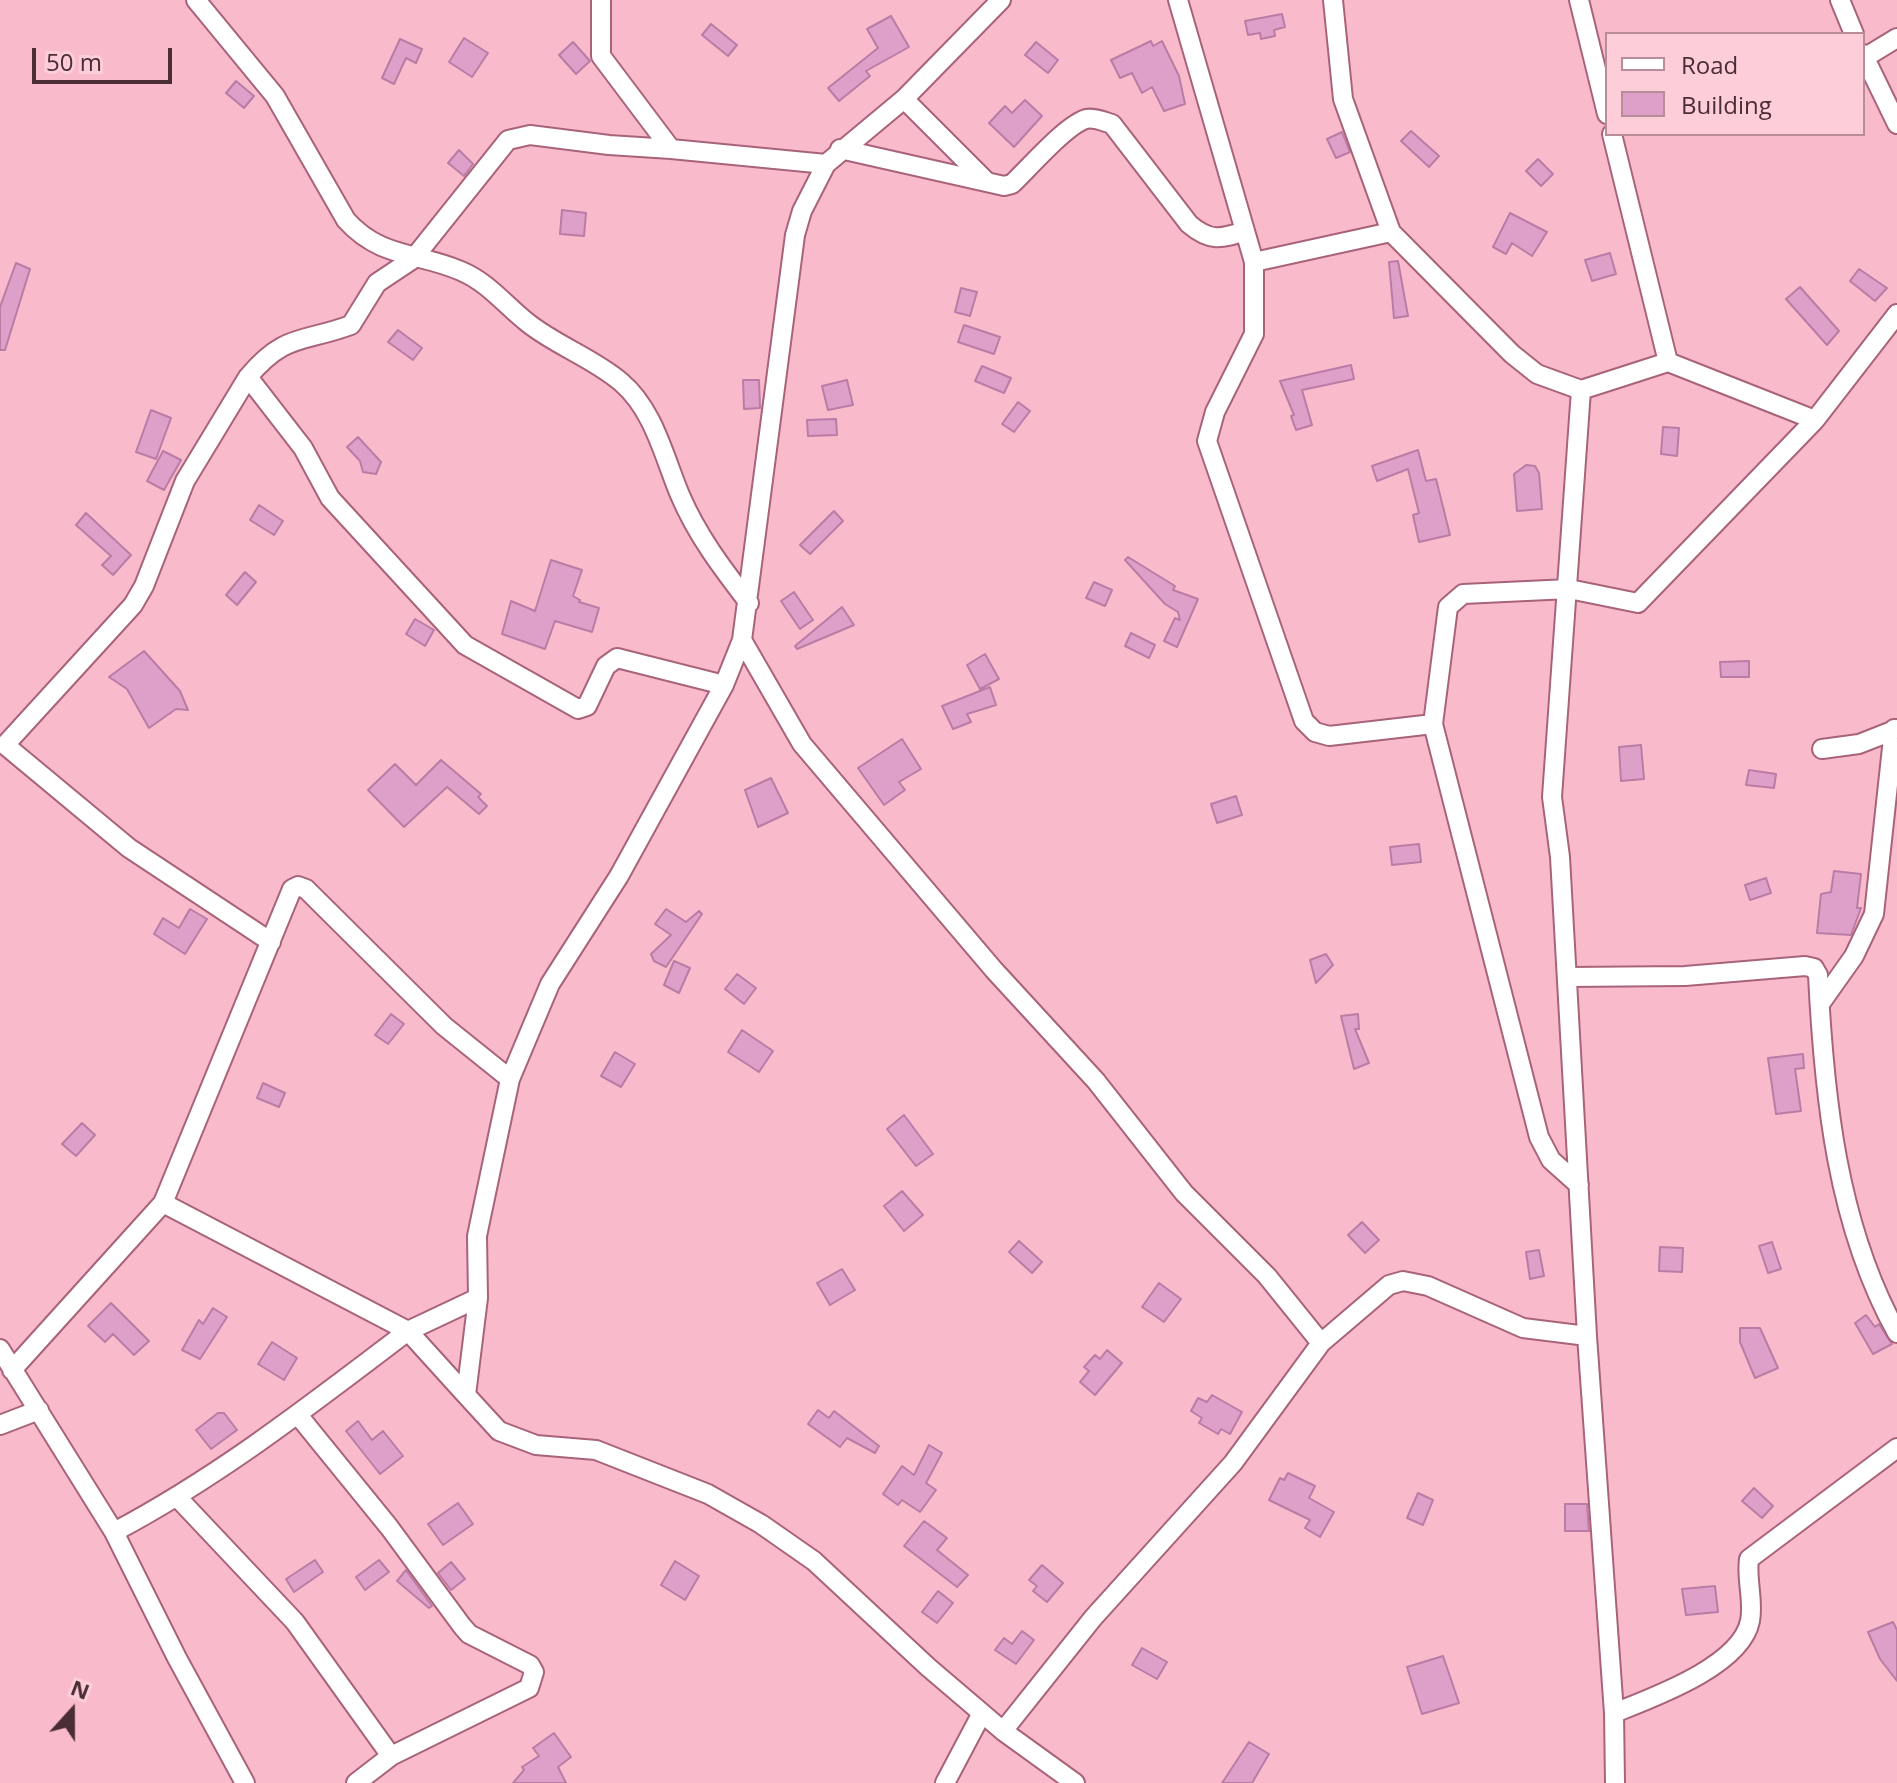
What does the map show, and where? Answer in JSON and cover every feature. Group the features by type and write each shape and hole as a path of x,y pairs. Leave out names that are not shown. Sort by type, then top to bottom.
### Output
{"street":[{"path":"196,0 275,96 346,220 371,243 413,259 459,270 491,288 529,324 624,384 660,437 680,495 706,546 749,603"},
{"path":"601,0 601,56 671,149"},
{"path":"466,1395 478,1298 477,1236 510,1079 550,984 619,876 724,685 742,640 795,235 802,211 826,164 840,149 904,99 1001,0"},
{"path":"1178,0 1254,262 1254,334 1215,412 1207,441 1304,721 1315,732 1329,736 1433,724"},
{"path":"1333,0 1343,99 1391,232 1512,354 1537,374 1581,390 1668,362 1815,420"},
{"path":"1579,0 1605,106"},
{"path":"1840,0 1853,32"},
{"path":"1865,55 1897,38"},
{"path":"1865,58 1897,124"},
{"path":"904,99 985,180"},
{"path":"840,149 1004,186 1012,184 1064,135 1087,119 1100,120 1112,124 1189,224 1202,235 1216,240 1245,231"},
{"path":"271,942 129,848 5,745 133,605 144,586 185,481 248,377 268,353 284,344 351,325 377,283 413,259 508,140 530,135 826,164"},
{"path":"1612,136 1668,362"},
{"path":"1254,262 1391,232"},
{"path":"1579,1185 1551,1160 1539,1137 1433,724 1448,607 1463,594 1569,589 1630,603 1648,597 1815,420 1897,314"},
{"path":"248,377 303,448 330,498 465,645 488,661 584,710 606,666 617,658 724,685"},
{"path":"1581,390 1552,797 1560,857 1587,1336 1614,1713 1615,1783"},
{"path":"742,640 802,744 984,958 1096,1081 1184,1193 1267,1276 1321,1343"},
{"path":"1820,1004 1854,956 1874,914 1896,729 1859,744 1822,749"},
{"path":"12,1370 163,1203 292,889 298,886 306,889 444,1026 510,1079"},
{"path":"1567,977 1685,976 1805,966 1814,968 1818,975 1833,1143 1871,1287 1897,1333"},
{"path":"163,1203 408,1331 499,1431 536,1445 596,1450 708,1494 761,1524 814,1561 1003,1731 1075,1783"},
{"path":"1003,1731 1093,1618 1233,1463 1321,1343 1389,1285 1403,1281 1428,1286 1523,1328 1587,1336"},
{"path":"114,1532 178,1498 298,1415 408,1331 478,1298"},
{"path":"0,1349 114,1532 177,1658 245,1783"},
{"path":"0,1425 39,1410"},
{"path":"298,1415 389,1527 469,1634 530,1665 534,1672 529,1688 391,1756 356,1783"},
{"path":"1614,1713 1677,1687 1736,1649 1747,1634 1751,1616 1749,1559 1897,1448"},
{"path":"178,1498 295,1622 391,1756"},
{"path":"945,1783 982,1713"}],"building":[{"path":"1282,14 1285,27 1274,30 1275,36 1261,39 1260,33 1248,35 1245,21"},
{"path":"891,16 909,47 866,71 870,76 839,101 828,88 878,48 867,29"},
{"path":"711,24 737,45 728,56 702,35"},
{"path":"464,38 488,53 472,77 449,62"},
{"path":"400,39 422,49 416,63 406,58 394,84 382,78"},
{"path":"1151,41 1153,46 1162,41 1179,76 1185,104 1164,111 1152,87 1142,93 1132,73 1120,78 1111,60"},
{"path":"573,42 590,61 576,74 559,55"},
{"path":"1036,42 1058,60 1048,73 1025,55"},
{"path":"236,81 254,96 244,108 226,93"},
{"path":"1025,100 1042,116 1014,147 989,123 1005,106 1012,113"},
{"path":"1411,131 1439,156 1429,167 1401,141"},
{"path":"1342,132 1350,152 1336,158 1327,139"},
{"path":"459,150 473,164 464,176 448,163"},
{"path":"1538,159 1553,174 1541,186 1526,171"},
{"path":"562,210 586,213 584,236 560,234"},
{"path":"1510,213 1547,232 1532,256 1512,243 1506,254 1493,247"},
{"path":"1610,253 1616,274 1592,281 1585,260"},
{"path":"1398,261 1408,316 1394,318 1389,262"},
{"path":"16,263 30,269 5,350 0,350 0,307"},
{"path":"1859,269 1887,288 1875,301 1850,281"},
{"path":"1800,287 1839,331 1827,345 1786,299"},
{"path":"961,288 977,292 970,316 955,312"},
{"path":"964,325 1000,337 994,354 958,342"},
{"path":"398,330 422,348 413,360 388,342"},
{"path":"1351,365 1354,379 1302,390 1312,425 1296,430 1291,416 1294,415 1280,381"},
{"path":"982,366 1011,378 1004,393 975,381"},
{"path":"743,380 759,380 760,408 744,409"},
{"path":"847,380 853,405 828,410 822,386"},
{"path":"1018,402 1030,411 1014,432 1002,424"},
{"path":"151,410 171,418 156,459 136,452"},
{"path":"836,419 837,435 808,436 807,420"},
{"path":"1663,427 1679,428 1677,456 1661,454"},
{"path":"358,437 381,462 376,474 363,472 360,461 347,447"},
{"path":"1418,450 1426,481 1436,479 1450,535 1419,542 1413,515 1419,513 1408,469 1377,481 1372,466"},
{"path":"163,451 181,460 164,490 147,481"},
{"path":"1526,465 1535,466 1539,473 1542,509 1517,511 1514,474"},
{"path":"259,505 283,521 274,535 250,520"},
{"path":"834,511 843,521 810,554 800,545"},
{"path":"86,513 131,555 113,575 102,565 111,556 76,525"},
{"path":"1128,557 1175,586 1173,590 1198,599 1177,647 1164,641 1175,618 1180,620 1178,612 1165,604 1125,560"},
{"path":"551,560 582,570 573,596 579,602 599,608 592,632 555,621 545,649 502,634 511,601 535,611"},
{"path":"245,572 256,582 237,605 226,595"},
{"path":"1094,582 1112,590 1105,606 1086,598"},
{"path":"794,592 813,620 800,629 781,601"},
{"path":"842,607 854,625 797,649 795,646"},
{"path":"415,619 434,630 425,646 406,634"},
{"path":"1131,633 1155,645 1149,658 1125,646"},
{"path":"144,651 180,691 188,710 176,709 149,728 127,689 109,677"},
{"path":"985,654 999,679 980,689 967,665"},
{"path":"1749,661 1749,677 1721,677 1720,662"},
{"path":"990,687 996,705 967,714 971,722 953,729 942,706"},
{"path":"902,739 921,769 899,782 905,790 884,805 858,768"},
{"path":"1641,745 1644,779 1621,781 1619,747"},
{"path":"441,760 481,794 478,797 487,806 479,814 447,787 404,827 368,790 395,764 416,785"},
{"path":"1749,770 1776,774 1774,788 1746,785"},
{"path":"771,778 788,813 758,827 745,790"},
{"path":"1236,796 1242,815 1217,823 1211,804"},
{"path":"1419,844 1421,862 1392,865 1390,847"},
{"path":"1834,871 1861,874 1857,908 1861,908 1851,935 1817,933 1821,894 1831,892"},
{"path":"1766,878 1771,893 1750,900 1745,885"},
{"path":"190,909 207,919 185,954 154,934 163,918 179,928"},
{"path":"666,909 686,922 699,911 702,914 666,967 654,961 651,954 671,935 655,924"},
{"path":"1326,954 1333,965 1316,983 1310,960"},
{"path":"674,961 690,968 679,993 664,985"},
{"path":"737,974 756,988 744,1004 725,989"},
{"path":"391,1014 404,1024 388,1044 375,1035"},
{"path":"1358,1014 1359,1029 1355,1029 1369,1063 1354,1069 1341,1016"},
{"path":"742,1030 773,1051 759,1072 728,1052"},
{"path":"615,1052 635,1064 621,1087 601,1076"},
{"path":"1803,1054 1804,1068 1795,1069 1801,1111 1776,1114 1768,1058"},
{"path":"263,1083 285,1093 279,1107 257,1098"},
{"path":"904,1115 933,1154 916,1166 887,1129"},
{"path":"82,1123 95,1135 76,1156 62,1144"},
{"path":"902,1191 923,1215 904,1231 884,1206"},
{"path":"1362,1222 1379,1240 1365,1253 1348,1235"},
{"path":"1019,1241 1042,1262 1032,1273 1009,1252"},
{"path":"1772,1242 1781,1269 1768,1273 1759,1246"},
{"path":"1660,1247 1683,1248 1682,1272 1659,1271"},
{"path":"1539,1250 1544,1276 1530,1279 1526,1252"},
{"path":"842,1269 855,1290 830,1305 817,1283"},
{"path":"1159,1283 1181,1299 1164,1322 1142,1307"},
{"path":"111,1303 149,1341 134,1355 113,1334 105,1342 88,1326"},
{"path":"213,1308 227,1317 200,1359 182,1350 199,1320 203,1324"},
{"path":"1866,1315 1875,1327 1879,1324 1892,1344 1873,1354 1855,1323"},
{"path":"1740,1328 1760,1328 1778,1368 1755,1378 1740,1342"},
{"path":"272,1342 297,1358 284,1380 258,1364"},
{"path":"1107,1350 1122,1363 1095,1395 1080,1382 1089,1371 1084,1367 1095,1355 1100,1359"},
{"path":"1212,1395 1242,1412 1230,1434 1221,1429 1218,1434 1199,1423 1202,1418 1191,1411 1198,1398 1207,1402"},
{"path":"818,1410 829,1418 834,1411 879,1446 875,1453 847,1438 840,1447 808,1424"},
{"path":"218,1413 224,1413 237,1430 211,1449 196,1430"},
{"path":"358,1421 372,1440 383,1431 403,1456 380,1474 346,1431"},
{"path":"929,1445 942,1453 926,1483 936,1490 920,1512 902,1500 898,1505 883,1494 902,1466 914,1475"},
{"path":"1288,1473 1315,1486 1309,1498 1334,1512 1320,1537 1305,1528 1310,1520 1269,1500 1280,1478 1284,1480"},
{"path":"1754,1488 1773,1506 1762,1518 1742,1501"},
{"path":"1418,1493 1433,1500 1423,1525 1407,1518"},
{"path":"458,1503 473,1524 443,1545 428,1524"},
{"path":"1565,1504 1587,1504 1589,1531 1565,1531"},
{"path":"924,1521 947,1538 937,1550 968,1575 957,1587 904,1546"},
{"path":"315,1560 323,1572 294,1592 286,1579"},
{"path":"379,1560 389,1572 365,1590 356,1577"},
{"path":"675,1561 699,1576 685,1600 661,1585"},
{"path":"451,1562 465,1579 451,1590 438,1573"},
{"path":"1042,1565 1063,1583 1047,1602 1033,1591 1037,1586 1029,1580"},
{"path":"406,1570 432,1606 429,1608 397,1581"},
{"path":"1715,1586 1718,1612 1686,1615 1682,1589"},
{"path":"938,1591 953,1603 937,1623 922,1612"},
{"path":"1893,1622 1897,1630 1897,1681 1880,1659 1868,1632"},
{"path":"1022,1631 1034,1640 1016,1664 995,1650 1004,1638 1012,1644"},
{"path":"1142,1648 1167,1662 1157,1679 1132,1665"},
{"path":"1443,1656 1459,1703 1422,1714 1407,1667"},
{"path":"554,1733 571,1757 558,1767 566,1783 513,1783 524,1770 522,1767 539,1756 533,1748"},
{"path":"1249,1742 1269,1754 1252,1783 1222,1783"}]}
